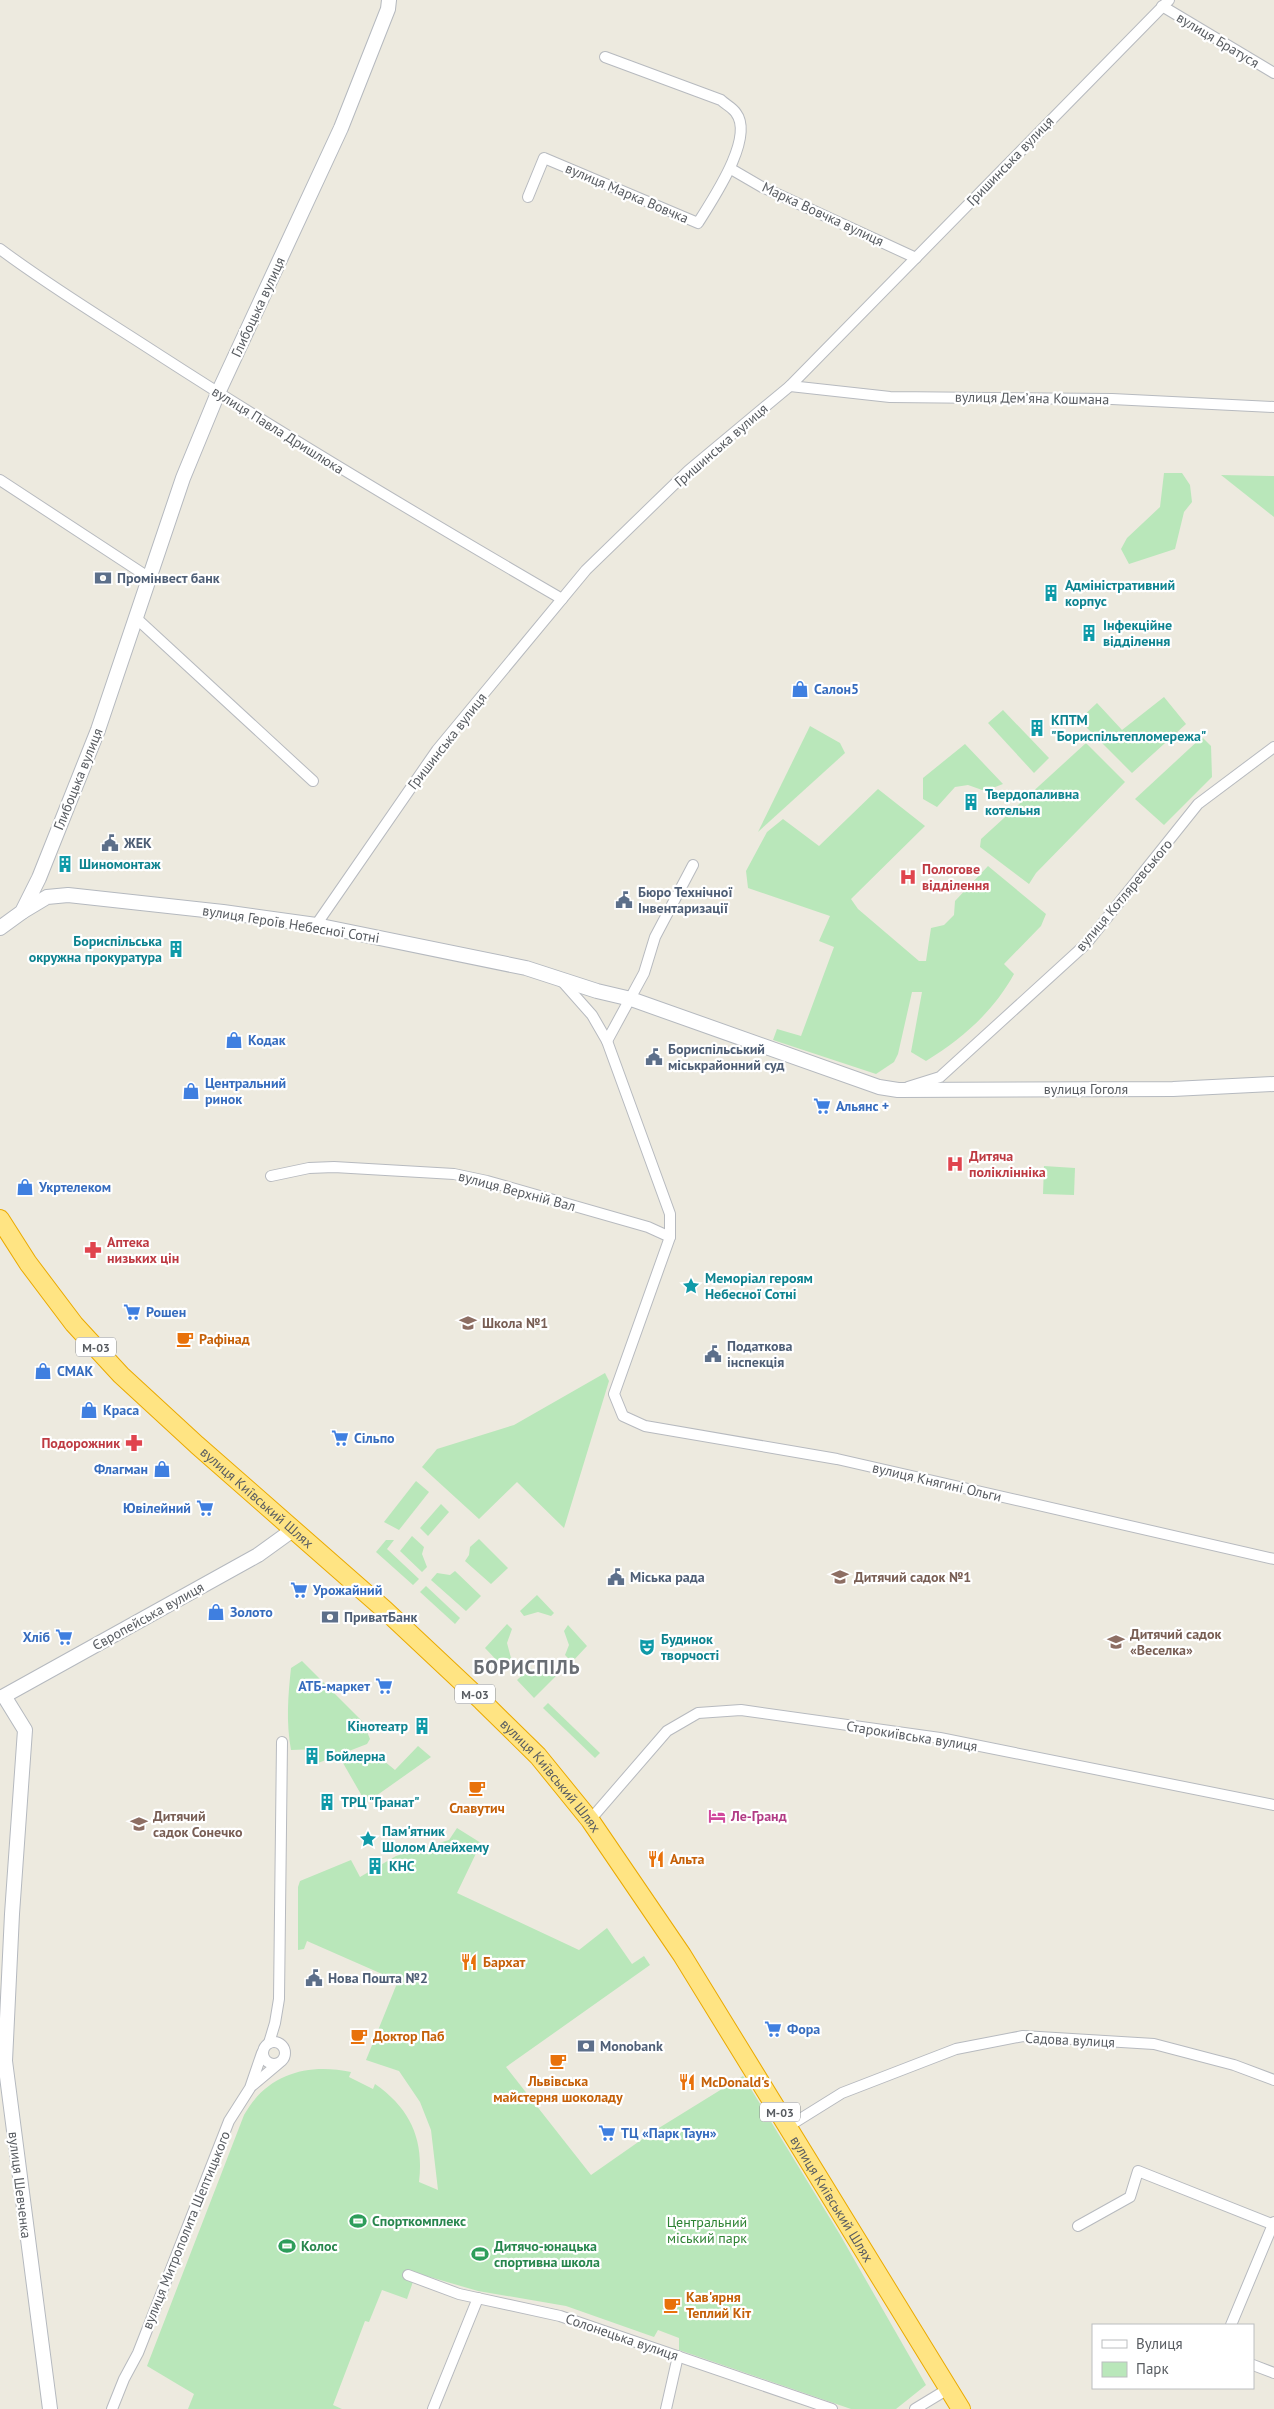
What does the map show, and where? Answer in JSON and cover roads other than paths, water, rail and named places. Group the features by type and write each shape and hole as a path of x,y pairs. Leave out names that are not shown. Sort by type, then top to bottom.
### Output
{"highway":[{"name":"вулиця Київський Шлях","path":"0,1218 5,1238 28,1263 74,1324 121,1375 197,1445 385,1610 482,1701 538,1756 590,1820 650,1904 789,2126 867,2258 961,2409"}],"street":[{"name":"Глибоцька вулиця","path":"0,928 22,912 39,878 98,730 148,577 183,478 218,393 341,128 389,0"},
{"name":"вулиця Братуся","path":"1165,3 1274,73"},
{"name":"Гришинська вулиця","path":"316,926 437,750 586,570 689,470 790,386 1165,3"},
{"name":"вулиця Марка Вовчка","path":"528,197 544,158 698,223 731,169 740,126 736,113 721,100 605,57"},
{"name":"Марка Вовчка вулиця","path":"731,169 762,187 916,258"},
{"name":"вулиця Павла Дришлюка","path":"0,249 33,274 218,393 386,497 562,599"},
{"name":"вулиця Демʼяна Кошмана","path":"790,386 890,397 1112,399 1274,407"},
{"path":"0,480 148,577"},
{"path":"136,618 313,782"},
{"name":"вулиця Котляревського","path":"898,1090 940,1077 976,1046 1086,944 1198,804 1274,747"},
{"path":"607,1041 644,973 655,938 693,865"},
{"name":"вулиця Героїв Небесної Сотні","path":"22,912 47,897 77,896 316,926 526,968 631,999 879,1087 898,1090"},
{"path":"560,979 592,1016 607,1041 670,1214 670,1237"},
{"name":"вулиця Гоголя","path":"898,1090 1173,1089 1274,1084"},
{"name":"вулиця Верхній Вал","path":"271,1176 309,1168 334,1167 454,1174 487,1181 639,1224 670,1237"},
{"name":"вулиця Княгині Ольги","path":"670,1237 614,1394 623,1416 644,1426 836,1460 1274,1559"},
{"name":"Європейська вулиця","path":"2,1697 258,1555 294,1529"},
{"name":"вулиця Шевченка","path":"2,1697 25,1730 12,1914 5,2061 50,2409"},
{"name":"Старокиївська вулиця","path":"590,1820 667,1731 698,1713 741,1710 940,1738 1274,1805"},
{"path":"278,2064 267,2062 262,2053 265,2046 269,2043 279,1999 282,1742"},
{"path":"250,2088 278,2064 285,2055 285,2049 280,2044 275,2023"},
{"name":"Садова вулиця","path":"789,2126 842,2093 956,2049 1024,2036 1154,2044 1234,2065 1274,2080"},
{"path":"269,2043 280,2044"},
{"name":"вулиця Митрополита Шептицького","path":"112,2409 124,2379 138,2353 229,2122 250,2088 262,2053"},
{"path":"1078,2226 1130,2197 1138,2171 1274,2224 1231,2324"},
{"name":"Солонецька вулиця","path":"408,2275 459,2294 560,2316 832,2409"},
{"path":"433,2409 478,2298"},
{"path":"666,2409 678,2356"},
{"path":"1254,2365 1274,2373"},
{"path":"915,2409 942,2392 951,2392"}],"place":[{"name":"Промінвест банк","path":"103,578"},
{"name":"Адміністративний корпус","path":"1051,593"},
{"name":"Інфекційне відділення","path":"1089,633"},
{"name":"Салон5","path":"800,689"},
{"name":"КПТМ \"Бориспільтепломережа\"","path":"1037,728"},
{"name":"Твердопаливна котельня","path":"971,802"},
{"name":"ЖЕК","path":"110,843"},
{"name":"Шиномонтаж","path":"65,864"},
{"name":"Пологове відділення","path":"908,877"},
{"name":"Бюро Технічної Інвентаризації","path":"624,900"},
{"name":"Бориспільська окружна прокуратура","path":"176,949"},
{"name":"Кодак","path":"234,1040"},
{"name":"Бориспільський міськрайонний суд","path":"654,1057"},
{"name":"Центральний ринок","path":"191,1091"},
{"name":"Альянс +","path":"822,1106"},
{"name":"Дитяча поліклінніка","path":"955,1164"},
{"name":"Укртелеком","path":"25,1187"},
{"name":"Аптека низьких цін","path":"93,1250"},
{"name":"Меморіал героям Небесної Сотні","path":"691,1286"},
{"name":"Рошен","path":"132,1312"},
{"name":"Школа №1","path":"468,1323"},
{"name":"Рафінад","path":"185,1339"},
{"name":"Податкова інспекція","path":"713,1354"},
{"name":"СМАК","path":"43,1371"},
{"name":"Краса","path":"89,1410"},
{"name":"Сільпо","path":"340,1438"},
{"name":"Подорожник","path":"134,1443"},
{"name":"Флагман","path":"162,1469"},
{"name":"Ювілейний","path":"205,1508"},
{"name":"Міська рада","path":"616,1577"},
{"name":"Дитячий садок №1","path":"840,1577"},
{"name":"Урожайний","path":"299,1590"},
{"name":"Золото","path":"216,1612"},
{"name":"ПриватБанк","path":"330,1617"},
{"name":"Хліб","path":"64,1637"},
{"name":"Дитячий садок «Веселка»","path":"1116,1642"},
{"name":"Будинок творчості","path":"647,1647"},
{"name":"АТБ-маркет","path":"384,1686"},
{"name":"Кінотеатр","path":"422,1726"},
{"name":"Бойлерна","path":"312,1756"},
{"name":"Славутич","path":"477,1788"},
{"name":"ТРЦ \"Гранат\"","path":"327,1802"},
{"name":"Ле-Гранд","path":"717,1816"},
{"name":"Дитячий садок Сонечко","path":"139,1824"},
{"name":"Пам'ятник Шолом Алейхему","path":"368,1839"},
{"name":"Альта","path":"656,1859"},
{"name":"КНС","path":"375,1866"},
{"name":"Бархат","path":"469,1962"},
{"name":"Нова Пошта №2","path":"314,1978"},
{"name":"Фора","path":"773,2029"},
{"name":"Доктор Паб","path":"359,2036"},
{"name":"Monobank","path":"586,2046"},
{"name":"Львівська майстерня шоколаду","path":"558,2061"},
{"name":"McDonald's","path":"687,2082"},
{"name":"ТЦ «Парк Таун»","path":"607,2133"},
{"name":"Спорткомплекс","path":"358,2221"},
{"name":"Колос","path":"287,2246"},
{"name":"Дитячо-юнацька спортивна школа","path":"480,2254"},
{"name":"Кав'ярня Теплий Кіт","path":"672,2305"}],"district":[{"name":"БОРИСПІЛЬ","path":"527,1667"}],"park label":[{"name":"Центральний міський парк","path":"707,2230"}]}
